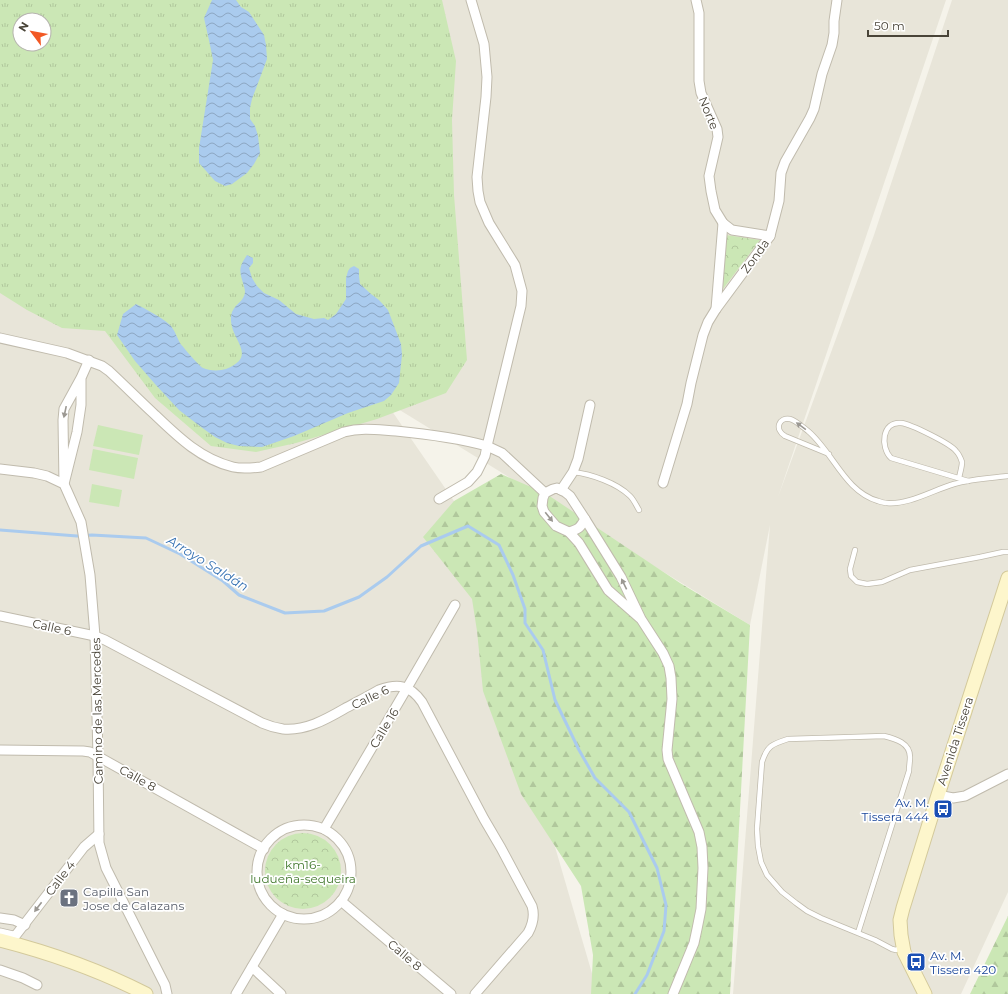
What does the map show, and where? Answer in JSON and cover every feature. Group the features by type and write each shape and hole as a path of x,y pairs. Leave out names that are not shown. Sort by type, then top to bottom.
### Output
{"main road":[{"name":"Avenida Tissera","path":"924,994 904,952 900,920 902,908 1008,578"},
{"path":"0,940 69,960 123,982 146,994"},
{"path":"0,947 17,944 132,994"}],"street":[{"path":"439,499 468,482 477,472 485,456 521,306 522,291 515,265 489,223 480,202 478,191 477,177 487,77 484,44 471,0"},
{"name":"Norte","path":"696,0 699,13 699,81 701,93 717,129 718,137 709,182 715,210 723,223"},
{"name":"Zonda","path":"663,483 687,404 692,376 708,322 770,236 779,201 781,173 785,162 814,109 821,79 832,45 837,0"},
{"path":"723,223 732,230 770,236"},
{"path":"716,309 723,223"},
{"path":"0,338 67,353 102,366 109,370 193,449 216,461 235,467 261,467 344,432 354,429 367,429 426,434 473,442 487,446 502,453 545,493"},
{"path":"64,484 64,409 89,360"},
{"path":"64,484 77,432 81,378"},
{"path":"561,490 573,472 578,459 590,405"},
{"path":"0,469 47,476 64,484"},
{"name":"Camino de las Mercedes","path":"64,484 81,522 90,576 95,636 99,843 106,868 165,986 167,994"},
{"path":"641,619 608,590 579,543 568,532 556,526 544,512 542,506 545,493 557,488 570,496 621,577 641,619 663,653 669,666 672,699 667,750 668,759 699,832 703,861 701,909 697,930 694,942 673,994"},
{"path":"568,532 580,528 585,519"},
{"name":"Calle 16","path":"324,829 455,605"},
{"name":"Calle 6","path":"0,616 95,636 262,723 273,727 284,729 304,727 322,721 387,687 396,686 407,688 414,692 422,702 534,912 532,926 528,933 475,994"},
{"name":"Calle 8","path":"0,750 90,752 264,849"},
{"path":"938,795 953,798 965,796 1008,774"},
{"path":"297,826 311,826 324,829 336,837 345,848 350,861 351,875 348,889 341,901 332,910 321,916 308,919 295,918 283,914 271,905 262,893 258,878 258,863 264,849 272,838 284,830 297,826"},
{"name":"Calle 4","path":"17,944 25,925 84,847 99,834"},
{"name":"Calle 8","path":"341,901 451,994"},
{"path":"236,994 283,914"},
{"path":"0,918 14,920 25,925"},
{"path":"0,933 12,936 17,944"},
{"path":"252,967 281,994"},
{"path":"0,970 23,978 37,985"}],"lane":[{"path":"829,454 780,433 778,428 780,423 784,419 791,419 809,432 829,454 852,485 861,493 873,500 887,503 900,502 914,499 954,484 1008,476"},
{"path":"959,478 962,462 956,450 933,436 914,427 900,423 892,425 886,432 884,447 891,458 968,481"},
{"path":"573,472 594,476 623,490 631,497 639,510"},
{"path":"855,550 850,569 852,576 857,582 867,584 882,582 910,570 1008,552"},
{"path":"858,933 909,771 909,749 894,738 884,736 788,739 778,742 765,752 762,762 757,830 761,862 767,875 782,892 796,903 821,918 875,940 892,949 896,950 903,947"}],"shaded area":[{"path":"0,0 946,0 778,497 874,235 952,0 1008,0 1008,892 961,994 733,994 770,525 750,625 385,401 454,501 598,994 0,994"}],"green space":[{"path":"0,0 442,0 456,61 452,120 454,195 467,360 446,393 377,419 296,443 256,452 211,446 155,398 105,331 62,328 27,310 0,293"},
{"path":"726,235 760,240 723,289"},
{"path":"98,425 143,435 139,455 93,446"},
{"path":"93,449 138,458 134,479 89,470"},
{"path":"501,474 545,493 680,583 750,625 730,994 591,994 593,955 581,886 521,794 483,691 472,599 423,537 454,501"},
{"path":"92,484 122,490 119,507 89,502"},
{"name":"km16- ludueña-sequeira","path":"303,833 318,836 330,844 338,856 341,871 338,886 330,898 318,906 303,909 288,906 276,898 268,886 265,871 268,856 276,844 288,836"},
{"path":"1008,916 1008,994 970,994 971,992"}],"water":[{"path":"212,0 236,0 241,7 249,12 264,35 267,59 250,108 250,119 255,126 258,136 260,153 247,173 232,184 225,186 215,181 199,163 199,148 213,60 204,18"},
{"path":"247,255 253,258 253,263 249,268 252,278 264,293 279,300 296,314 314,319 324,318 328,320 336,314 346,299 346,278 348,271 354,266 359,269 360,284 379,300 388,310 401,344 402,355 399,383 391,395 384,401 348,413 294,436 262,447 239,446 227,443 215,437 179,410 135,361 117,335 123,314 136,304 158,316 170,325 180,343 201,367 211,370 226,369 240,359 242,353 232,328 231,315 244,296 245,290 240,269"}],"waterway":[{"name":"Arroyo Saldán","path":"0,530 77,536 92,535 146,538 180,554 223,581 239,595 285,613 324,611 359,597 387,577 421,546 468,526 499,545 513,575 525,609 525,623 543,650 555,700 579,750 595,778 629,812 657,868 666,905 664,931 647,975 635,994"}],"place":[{"name":"Av. M. Tissera 444","path":"943,809"},
{"name":"Capilla San Jose de Calazans","path":"69,898"},
{"name":"Av. M. Tissera 420","path":"916,962"}]}
